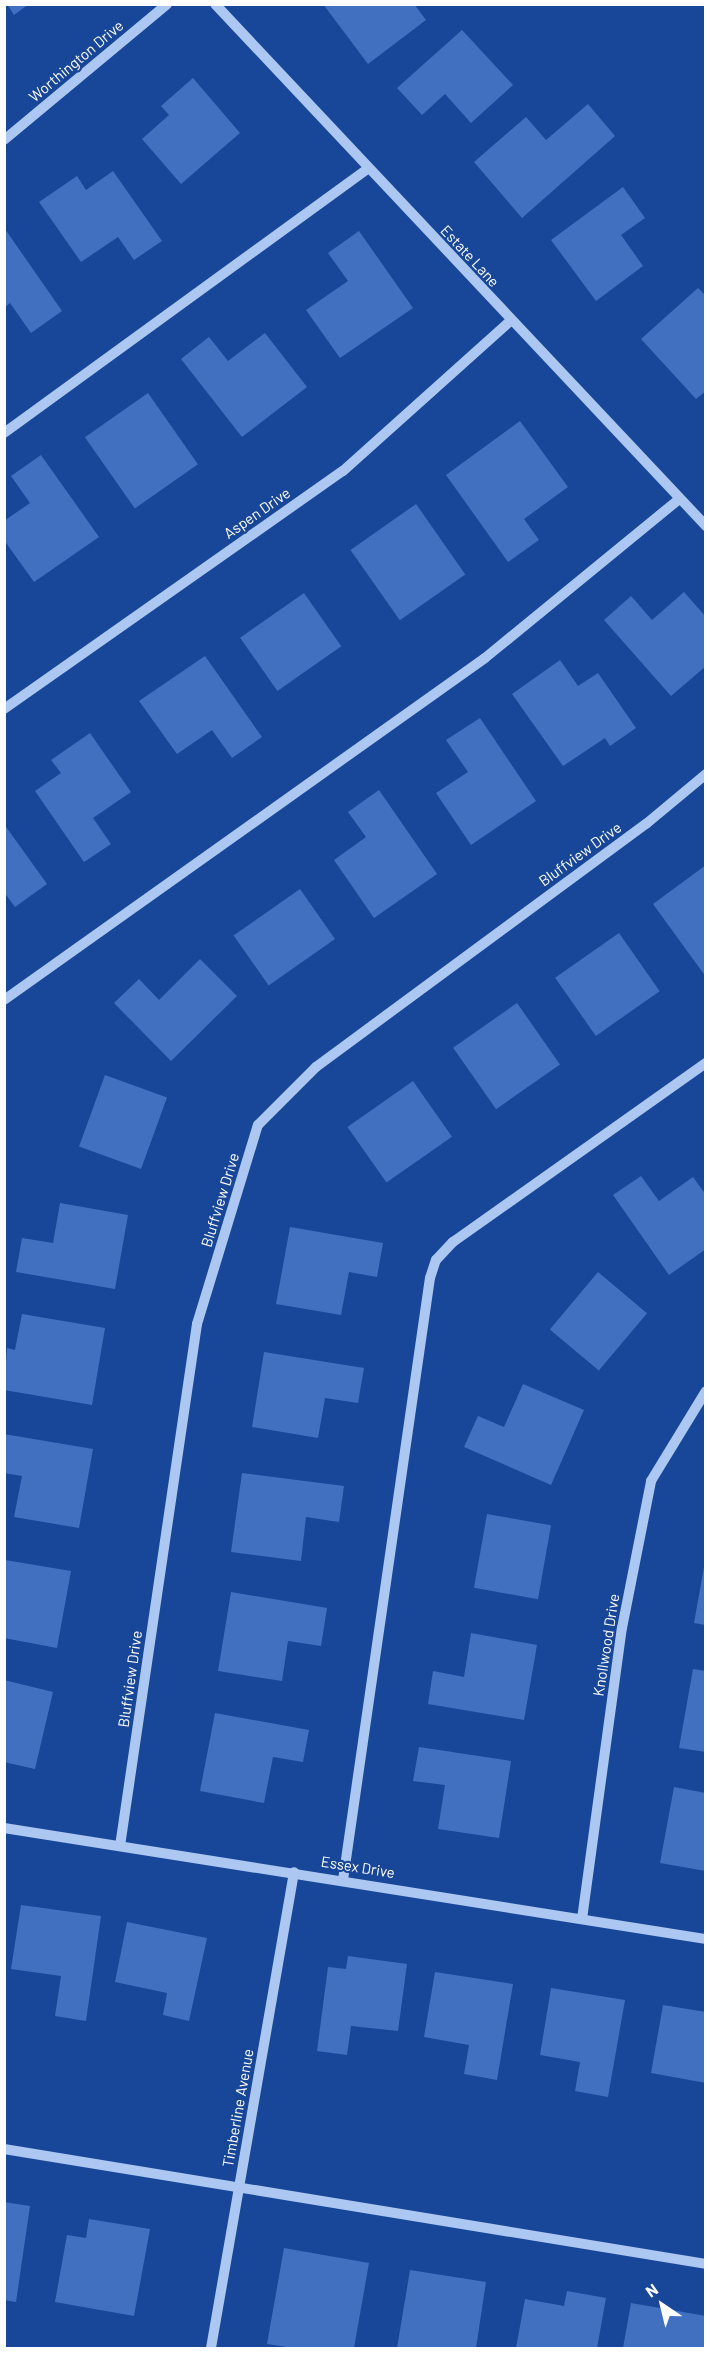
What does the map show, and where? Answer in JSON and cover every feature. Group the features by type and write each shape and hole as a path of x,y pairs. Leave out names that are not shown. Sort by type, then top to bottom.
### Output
{"street":[{"name":"Worthington Drive","path":"4,140 167,4"},
{"name":"Estate Lane","path":"215,4 510,321 705,526"},
{"path":"4,433 368,169"},
{"name":"Aspen Drive","path":"4,709 343,471 510,321"},
{"path":"4,1000 485,658 679,499"},
{"name":"Bluffview Drive","path":"120,1846 197,1324 258,1125 316,1067 646,824 705,774"},
{"path":"344,1880 430,1278 436,1260 453,1242 705,1063"},
{"name":"Knollwood Drive","path":"582,1919 622,1628 651,1481 705,1391"},
{"name":"Essex Drive","path":"4,1828 294,1872 705,1939"},
{"name":"Timberline Avenue","path":"211,2349 294,1872"},
{"path":"4,2149 705,2264"}],"building":[{"path":"7,4 29,4 14,15"},
{"path":"323,4 414,4 426,20 368,64"},
{"path":"462,30 513,85 471,123 445,94 422,115 397,88"},
{"path":"193,78 240,133 181,184 142,139 169,115 161,106"},
{"path":"588,104 615,136 522,218 474,162 526,117 546,140"},
{"path":"113,171 162,241 134,260 118,237 81,262 39,202 77,176 86,190"},
{"path":"623,187 645,218 621,235 643,266 596,301 551,240"},
{"path":"5,229 62,311 31,333 10,303 5,307"},
{"path":"359,231 413,308 340,358 306,310 348,281 328,253"},
{"path":"698,288 706,296 706,391 696,399 641,339"},
{"path":"265,333 307,387 242,437 181,359 209,337 228,361"},
{"path":"148,393 198,464 135,508 85,437"},
{"path":"520,421 568,487 524,519 539,540 508,562 446,475"},
{"path":"41,455 99,537 34,582 4,540 4,521 30,503 11,476"},
{"path":"416,504 465,574 400,620 350,550"},
{"path":"684,592 706,617 706,666 671,696 604,620 631,596 652,620"},
{"path":"304,593 341,646 277,691 240,638"},
{"path":"205,656 262,737 232,758 212,730 177,754 139,701"},
{"path":"560,660 578,686 598,673 636,728 610,746 605,738 563,766 512,694"},
{"path":"480,718 536,801 471,845 436,793 468,772 446,740"},
{"path":"90,733 131,792 93,818 111,844 84,862 35,791 61,773 51,760"},
{"path":"379,790 437,874 374,918 334,860 366,837 348,812"},
{"path":"4,824 47,884 15,907 4,892"},
{"path":"706,865 706,977 653,904"},
{"path":"300,889 335,939 269,985 234,935"},
{"path":"619,933 660,991 596,1036 555,978"},
{"path":"200,959 237,996 171,1061 114,1003 139,979 159,1000"},
{"path":"517,1003 560,1064 496,1109 453,1048"},
{"path":"105,1075 167,1098 141,1169 79,1146"},
{"path":"413,1081 452,1137 386,1183 347,1127"},
{"path":"641,1176 659,1201 693,1177 706,1195 706,1249 669,1275 613,1195"},
{"path":"60,1203 128,1215 115,1289 16,1272 22,1238 53,1243"},
{"path":"290,1227 383,1243 377,1277 349,1272 341,1315 276,1304"},
{"path":"598,1272 647,1313 599,1371 550,1329"},
{"path":"22,1314 105,1328 92,1405 4,1390 7,1348 15,1350"},
{"path":"264,1352 364,1368 358,1403 325,1398 318,1438 252,1427"},
{"path":"523,1384 584,1410 551,1485 464,1447 478,1416 504,1427"},
{"path":"4,1434 93,1449 79,1528 14,1517 22,1476 4,1473"},
{"path":"242,1473 344,1486 339,1522 306,1517 301,1561 231,1552"},
{"path":"487,1514 551,1525 538,1599 474,1588"},
{"path":"5,1560 71,1571 57,1648 4,1638"},
{"path":"704,1567 706,1567 706,1625 694,1623"},
{"path":"231,1592 327,1608 321,1646 288,1641 282,1681 218,1671"},
{"path":"471,1633 537,1645 524,1720 428,1704 433,1671 464,1677"},
{"path":"693,1669 706,1671 706,1752 679,1748"},
{"path":"4,1680 53,1692 35,1769 4,1762"},
{"path":"215,1713 309,1730 303,1762 273,1757 264,1803 200,1791"},
{"path":"419,1747 511,1761 499,1838 438,1829 445,1785 413,1781"},
{"path":"674,1787 706,1793 706,1871 660,1863"},
{"path":"21,1905 101,1916 86,2021 55,2016 61,1976 11,1969"},
{"path":"127,1922 207,1938 189,2021 163,2015 167,1993 115,1982"},
{"path":"348,1956 407,1964 398,2031 351,2026 347,2055 317,2051 328,1967 346,1969"},
{"path":"435,1972 513,1984 497,2080 464,2074 469,2045 424,2037"},
{"path":"551,1988 625,2000 608,2097 575,2091 580,2062 540,2055"},
{"path":"663,2005 706,2012 706,2083 651,2073"},
{"path":"4,2202 30,2206 16,2302 4,2300"},
{"path":"89,2219 150,2229 134,2316 55,2302 67,2235 86,2238"},
{"path":"284,2248 369,2263 354,2348 293,2348 267,2344"},
{"path":"410,2270 486,2282 476,2348 397,2348"},
{"path":"567,2291 606,2298 597,2348 516,2348 525,2299 564,2306"},
{"path":"631,2303 706,2316 704,2348 623,2348"}]}
